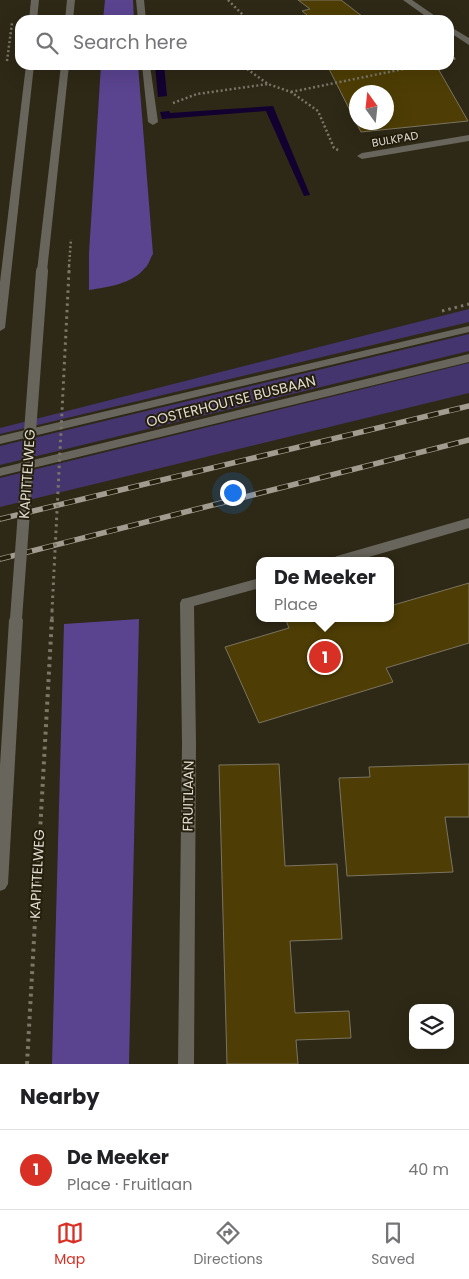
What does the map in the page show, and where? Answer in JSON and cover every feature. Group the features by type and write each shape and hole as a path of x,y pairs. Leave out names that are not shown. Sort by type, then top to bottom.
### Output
{"street":[{"path":"34,15 35,0"},
{"path":"70,15 71,0"},
{"path":"140,0 142,15"},
{"path":"407,0 430,15"},
{"path":"454,32 469,42"},
{"path":"0,328 29,70"},
{"name":"KAPITTELWEG","path":"0,884 16,620 42,271 64,70"},
{"path":"146,70 152,122"},
{"name":"BULKPAD","path":"362,156 469,138"},
{"name":"OOSTERHOUTSE BUSBAAN","path":"0,440 469,328"},
{"name":"OOSTERHOUTSE BUSBAAN","path":"0,472 469,358"},
{"path":"351,557 469,523"},
{"name":"FRUITLAAN","path":"186,1064 189,754 187,604 256,584"}],"path":[{"path":"228,0 244,15"},
{"name":"BULKPAD","path":"248,70 268,84 291,92 318,111 334,148 362,156"},
{"path":"291,92 399,70"},
{"path":"150,108 178,102 206,92 268,84"},
{"name":"KAPITTELWEG","path":"27,1064 70,266"}],"shaded area":[{"path":"105,0 133,0 134,15 104,15"},
{"path":"101,70 138,70 153,254 146,267 133,278 119,284 89,290 89,253"},
{"path":"155,70 164,70 167,96 158,97"},
{"path":"273,106 310,195 304,196 266,111 162,119 160,112 169,111 170,113"},
{"path":"469,309 469,322 0,434 0,428"},
{"path":"469,334 469,351 0,465 0,446"},
{"path":"469,363 469,393 0,507 0,478"},
{"path":"139,619 129,1064 52,1064 64,624"}],"building":[{"path":"298,0 341,0 360,15 307,15 302,11 310,9"},
{"path":"330,70 439,70 468,121 394,129 394,85 349,85 349,108"},
{"path":"360,130 380,130 361,132"},
{"path":"469,583 469,643 386,668 393,682 259,723 225,647 289,628 287,622 394,622 394,605"},
{"path":"279,764 285,866 337,864 342,939 290,941 295,1013 349,1011 351,1038 296,1040 298,1064 227,1064 219,765"},
{"path":"469,764 469,817 445,817 453,872 347,876 339,778 370,777 369,767"}],"railway":[{"path":"0,519 469,406"},
{"path":"0,559 469,440"}],"place":[{"name":"De Meeker","path":"325,657"}]}
